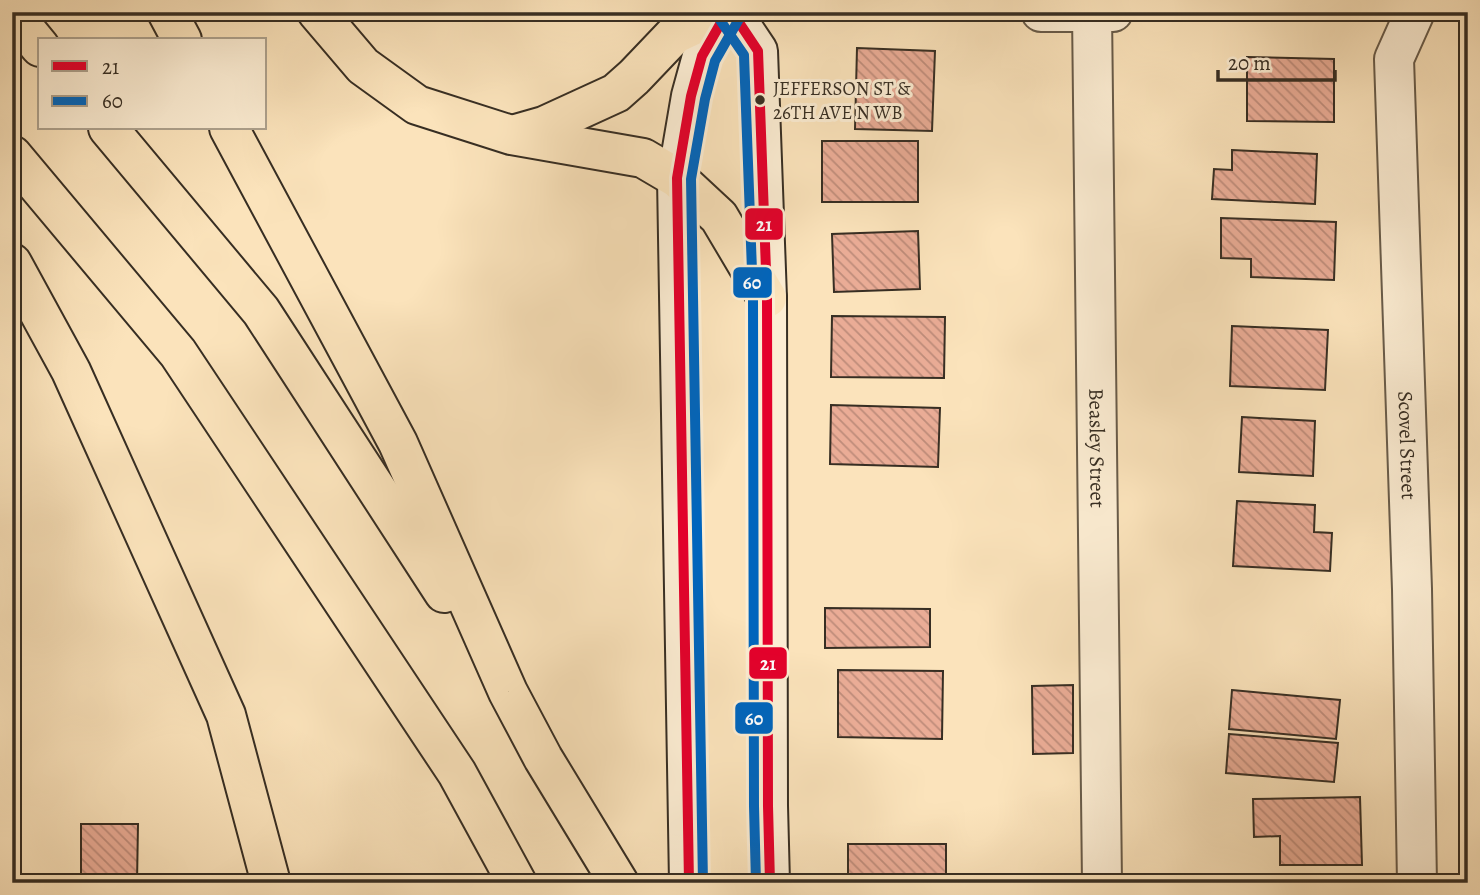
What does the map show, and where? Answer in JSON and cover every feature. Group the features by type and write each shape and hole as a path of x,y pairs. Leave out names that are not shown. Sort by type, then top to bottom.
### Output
{"highway":[{"path":"167,12 181,38"},
{"path":"317,12 363,66 417,105 511,135 643,158 677,178 719,217 767,298"},
{"path":"511,135 544,126 616,93 634,78 675,34 721,12"},
{"path":"12,13 38,45"},
{"path":"110,130 261,311 508,692"},
{"path":"230,130 398,443 508,692 543,758 619,883"},
{"path":"12,155 178,353 457,773 517,883"},
{"path":"12,263 72,371 226,715 271,883"}],"street":[{"path":"689,883 677,178 691,96 702,55 730,12 758,51 767,298 770,883"},
{"path":"1041,12 1113,12"},
{"name":"Scovel Street","path":"1415,12 1394,59 1412,589 1417,883"},
{"name":"Beasley Street","path":"1092,13 1102,883"}],"building":[{"path":"857,48 935,51 932,131 855,129"},
{"path":"1247,57 1334,59 1334,122 1247,121"},
{"path":"1468,61 1468,115 1465,115"},
{"path":"822,141 918,141 918,202 822,202"},
{"path":"1232,150 1317,154 1315,204 1212,199 1214,169 1232,170"},
{"path":"1221,218 1336,222 1334,280 1251,277 1251,259 1221,258"},
{"path":"918,231 920,289 834,292 832,234"},
{"path":"832,316 945,317 944,378 831,377"},
{"path":"1232,326 1328,330 1325,390 1230,386"},
{"path":"831,405 940,408 938,467 830,464"},
{"path":"1242,417 1315,421 1313,476 1239,472"},
{"path":"1237,501 1315,505 1314,532 1332,533 1330,571 1233,566"},
{"path":"825,608 930,609 930,647 825,648"},
{"path":"838,670 943,671 942,739 838,737"},
{"path":"1073,685 1073,753 1033,754 1032,686"},
{"path":"1232,690 1340,700 1336,739 1229,729"},
{"path":"1229,734 1338,743 1334,782 1226,773"},
{"path":"1360,797 1362,865 1280,865 1280,836 1254,837 1253,799"},
{"path":"81,824 138,824 137,883 81,883"},
{"path":"848,844 946,844 946,883 848,883"}],"transit line":[{"name":"21","path":"689,883 677,178 691,96 702,56 727,12"},
{"name":"21","path":"732,12 758,51 767,298 770,883"},
{"name":"60","path":"703,883 691,179 705,99 715,61 739,19"},
{"name":"60","path":"720,20 744,55 753,298 756,883"}],"place":[{"name":"JEFFERSON ST & 26TH AVE N WB","path":"760,100"}]}
